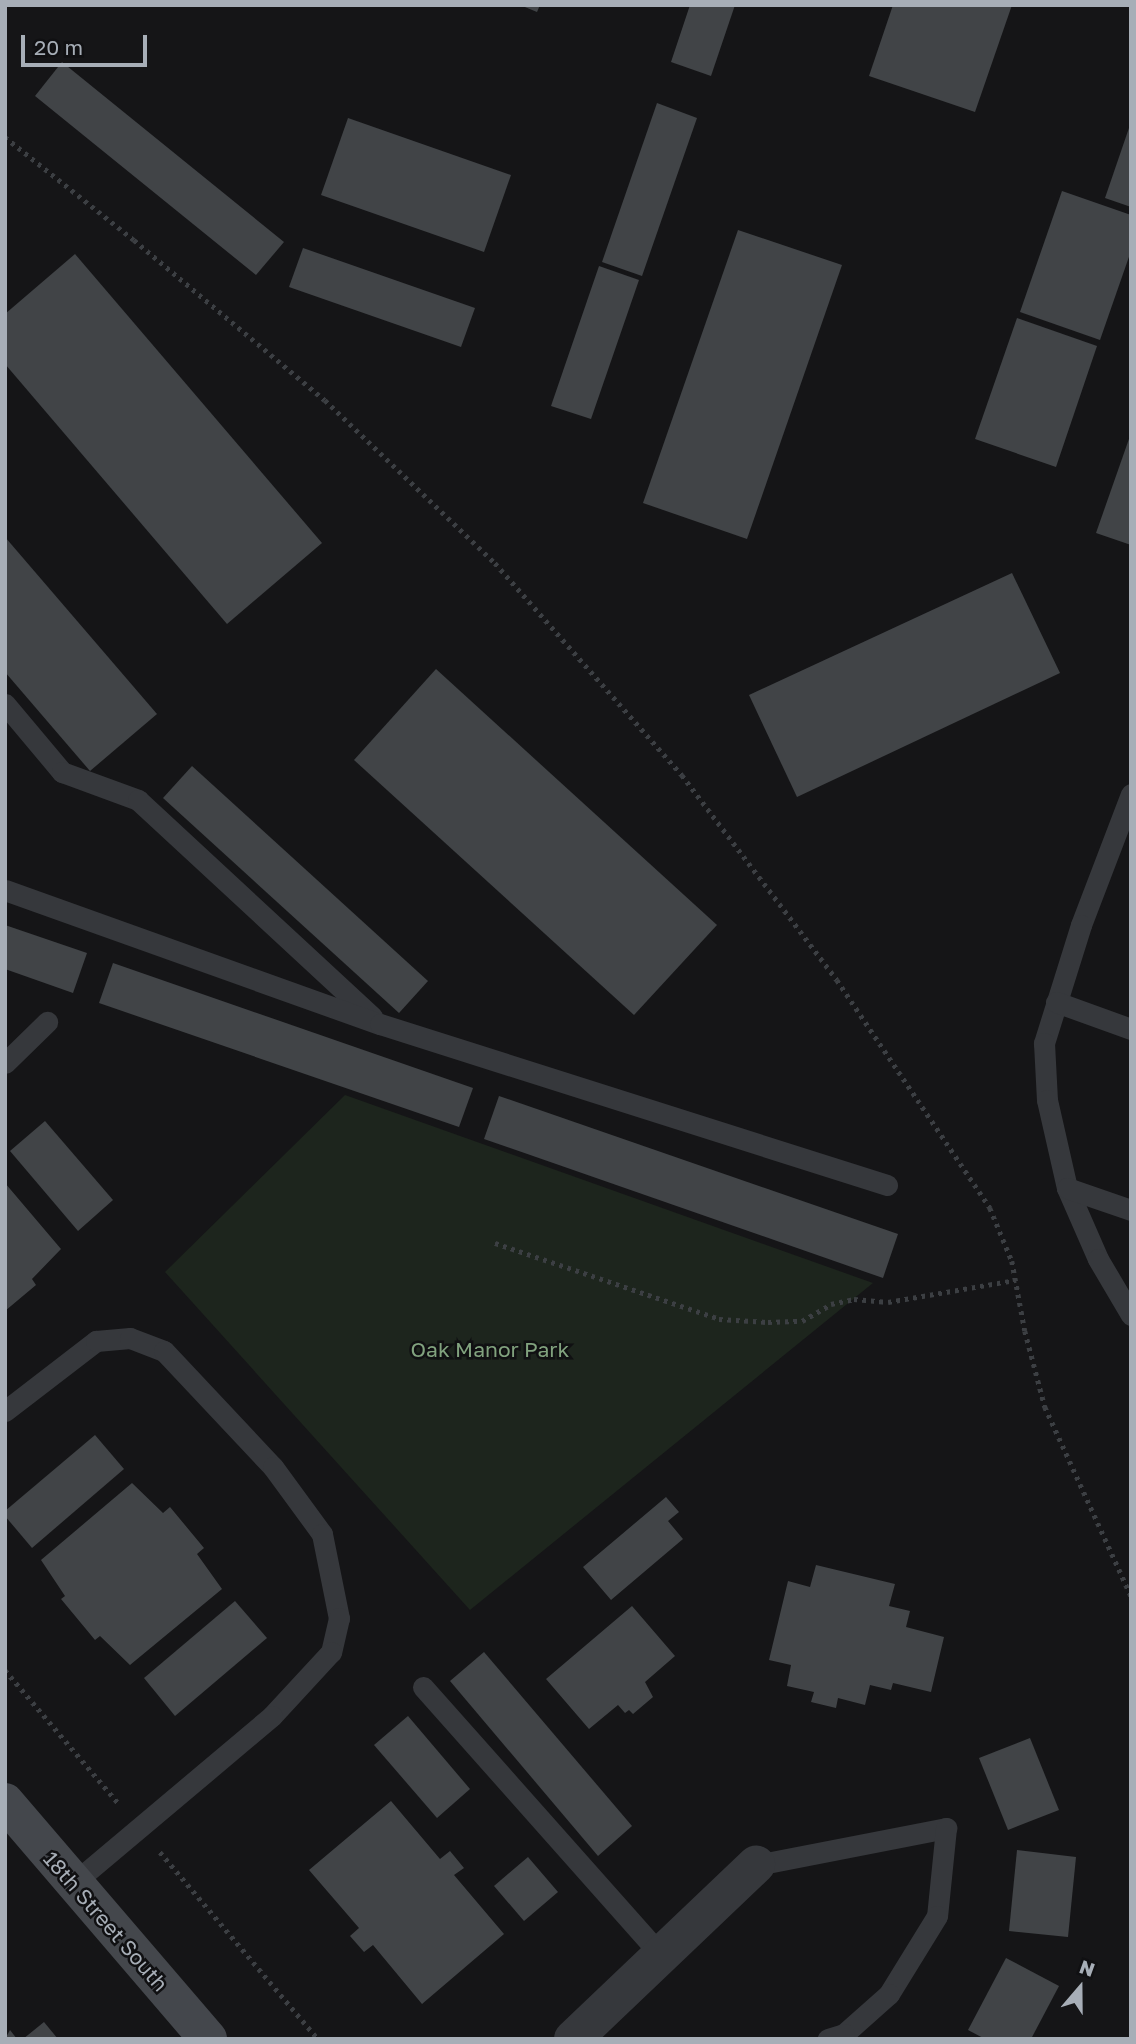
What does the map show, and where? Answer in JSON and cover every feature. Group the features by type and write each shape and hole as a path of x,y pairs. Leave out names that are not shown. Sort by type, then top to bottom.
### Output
{"street":[{"name":"18th Street South","path":"5,1802 208,2039"},
{"path":"573,2039 757,1865"}],"lane":[{"path":"5,705 62,772 138,800 380,1024"},
{"path":"5,733 39,744"},
{"path":"1131,794 1056,1002 1044,1043 1047,1100 1067,1188 1098,1259 1131,1315"},
{"path":"5,890 380,1024 887,1185"},
{"path":"1056,1002 1131,1029"},
{"path":"5,1063 47,1022"},
{"path":"1067,1188 1131,1210"},
{"path":"5,1410 96,1340 130,1338 164,1351 273,1467 321,1534 339,1618 331,1652 272,1716 74,1884"},
{"path":"423,1687 661,1955"},
{"path":"757,1865 946,1828 937,1916 889,1994 844,2034 828,2039"}],"path":[{"path":"5,137 134,240 325,400 512,583 682,775 837,980 989,1208 1012,1261 1025,1331 1045,1406 1131,1596"},
{"path":"495,1243 719,1318 768,1322 802,1321 831,1304 854,1299 888,1302 1016,1280"}],"green space":[{"name":"Oak Manor Park","path":"345,1095 873,1283 470,1610 165,1272"}],"building":[{"path":"520,5 540,5 537,12"},
{"path":"690,5 735,5 711,76 671,62"},
{"path":"893,5 1012,5 975,112 869,76"},
{"path":"62,62 284,242 256,275 35,96"},
{"path":"657,103 697,118 642,276 602,262"},
{"path":"348,118 511,175 484,252 321,195"},
{"path":"1131,126 1131,207 1105,198"},
{"path":"1062,191 1131,215 1131,251 1100,340 1020,312"},
{"path":"738,230 842,265 747,539 643,503"},
{"path":"303,248 475,308 461,347 289,287"},
{"path":"75,254 322,543 227,624 5,364 5,314"},
{"path":"599,266 639,280 591,419 551,406"},
{"path":"1017,318 1097,346 1056,467 975,439"},
{"path":"1131,436 1131,545 1096,533"},
{"path":"5,537 157,714 90,771 5,672"},
{"path":"1012,573 1060,673 797,797 749,695"},
{"path":"436,669 717,925 634,1015 354,760"},
{"path":"192,766 428,981 399,1013 163,798"},
{"path":"5,925 87,953 73,993 5,969"},
{"path":"113,963 473,1088 459,1127 99,1003"},
{"path":"499,1096 898,1234 883,1278 484,1139"},
{"path":"45,1121 113,1200 78,1231 10,1151"},
{"path":"5,1183 61,1249 32,1279 36,1285 5,1311"},
{"path":"95,1435 124,1469 32,1548 5,1516 5,1511"},
{"path":"132,1483 163,1513 170,1507 204,1548 197,1554 222,1589 130,1665 100,1636 95,1640 61,1599 65,1596 41,1560"},
{"path":"666,1497 679,1512 668,1521 683,1539 611,1600 583,1567"},
{"path":"816,1565 895,1584 889,1606 910,1611 906,1627 944,1637 931,1692 893,1683 891,1690 870,1685 865,1705 838,1698 836,1708 811,1702 814,1692 787,1686 791,1665 769,1660 788,1581 810,1587"},
{"path":"235,1601 267,1638 175,1716 144,1678"},
{"path":"632,1606 675,1656 645,1682 653,1697 633,1714 629,1710 625,1713 618,1705 589,1729 546,1679"},
{"path":"484,1652 632,1826 598,1856 450,1681"},
{"path":"408,1716 470,1789 437,1818 374,1745"},
{"path":"1030,1738 1059,1810 1008,1830 979,1758"},
{"path":"391,1801 440,1859 450,1851 464,1868 454,1875 504,1934 422,2004 373,1945 364,1952 350,1936 359,1928 309,1870"},
{"path":"1017,1850 1076,1857 1068,1937 1009,1931"},
{"path":"528,1857 558,1892 524,1921 494,1886"},
{"path":"1006,1958 1059,1986 1031,2039 985,2039 968,2030"},
{"path":"44,2022 58,2039 23,2039"},
{"path":"10,2030 17,2039 5,2039"}]}
